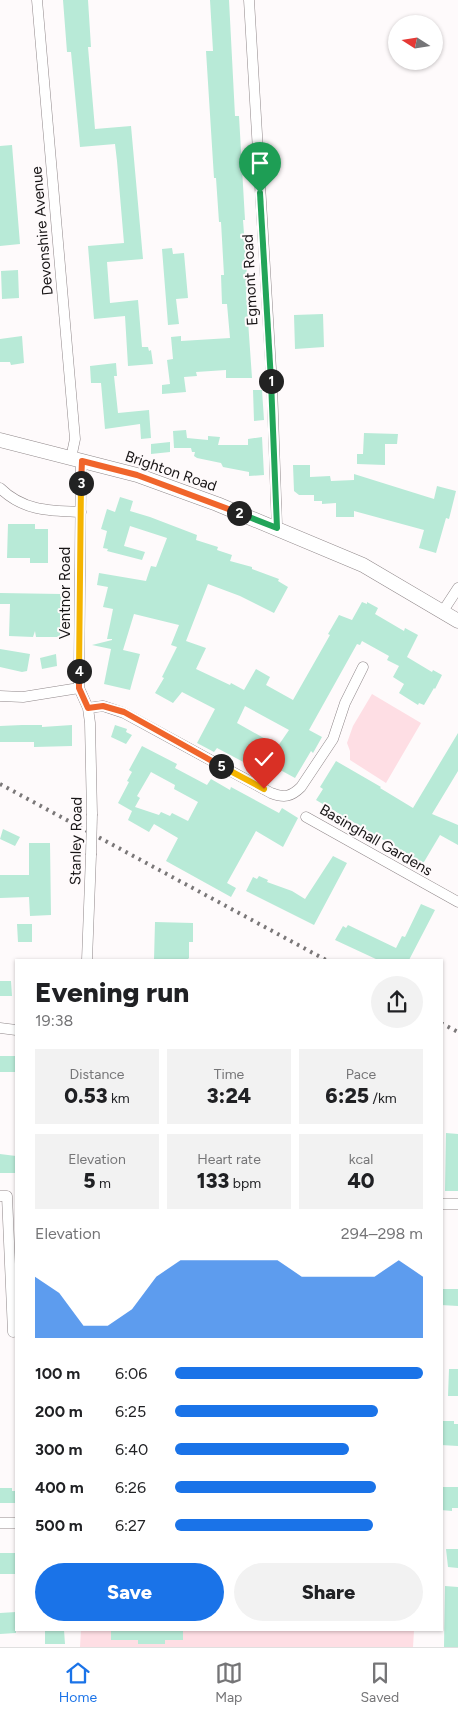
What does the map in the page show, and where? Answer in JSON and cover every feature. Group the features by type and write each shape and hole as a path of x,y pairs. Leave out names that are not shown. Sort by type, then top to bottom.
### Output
{"main road":[{"name":"Brighton Road","path":"0,440 166,485 277,528 363,565 458,621"}],"street":[{"name":"Devonshire Avenue","path":"37,0 76,460"},
{"name":"Egmont Road","path":"249,0 271,376 277,528"},
{"name":"Ventnor Road","path":"76,460 81,512 79,688 88,708 90,724"},
{"path":"0,488 23,505 51,511 81,512"},
{"path":"443,611 458,588"},
{"path":"88,708 103,706 124,712 271,793 288,796 294,794 301,787 332,740 345,704 363,667"},
{"path":"0,696 23,697 79,688"},
{"name":"Stanley Road","path":"87,959 92,814 90,724"},
{"name":"Basinghall Gardens","path":"306,817 458,902"},
{"path":"0,1028 15,1030"},
{"path":"8,1195 13,1332"},
{"path":"443,1204 458,1204"},
{"path":"0,1523 15,1523"}],"shaded area":[{"path":"372,694 421,723 386,783 350,760 350,751 347,743 353,726"},
{"path":"81,1631 414,1631 413,1647 80,1647"}],"building":[{"path":"63,0 88,0 91,47 88,47 95,129 131,126 143,259 107,262 110,303 138,300 142,347 148,347 149,351 151,350 153,364 128,366 125,316 94,319 88,246 124,243 117,161 115,144 80,147 71,52 67,52"},
{"path":"210,0 229,0 235,116 239,116 245,220 243,220 247,275 249,275 250,292 246,292 252,378 226,378 226,370 196,372 197,376 184,377 186,392 162,394 162,385 170,384 167,360 173,359 171,337 181,336 181,341 230,338 227,304 222,304 221,275 224,275 221,222 219,222 216,178 214,178 206,51 213,51"},
{"path":"12,145 20,244 0,246 0,146"},
{"path":"172,248 173,254 184,253 188,298 176,299 179,324 168,325 162,249"},
{"path":"18,270 19,298 2,299 1,271"},
{"path":"323,314 324,347 295,349 294,315"},
{"path":"22,336 24,363 11,365 10,362 0,362 0,339"},
{"path":"116,363 117,376 114,376 118,413 149,410 151,438 141,439 140,424 105,429 101,383 91,383 90,366"},
{"path":"253,390 262,390 264,420 254,421"},
{"path":"186,430 187,438 208,440 208,436 220,437 218,445 248,445 248,439 262,437 264,475 249,476 249,472 223,467 221,463 197,458 194,456 195,452 192,452 191,448 174,448 173,431"},
{"path":"364,433 398,434 397,444 385,444 385,465 357,464 357,454 363,454"},
{"path":"170,442 170,452 151,454 151,444"},
{"path":"293,465 310,465 310,477 330,476 331,481 354,480 354,474 434,499 437,486 456,491 449,519 446,518 436,553 419,548 424,530 354,511 354,517 336,517 336,503 322,504 322,501 314,501 314,495 299,495 294,491"},
{"path":"120,497 133,501 130,511 197,535 196,540 218,547 217,550 232,555 230,561 252,567 252,569 279,579 278,581 288,587 274,613 240,596 208,584 186,641 206,648 196,669 244,690 256,669 270,677 266,685 293,700 330,635 328,634 339,615 352,620 362,602 367,604 367,602 378,608 375,614 404,631 405,628 418,635 407,657 432,672 433,670 442,675 435,689 424,705 419,703 418,705 399,693 404,684 393,677 399,666 387,660 389,656 362,641 360,645 357,644 309,730 322,737 295,778 273,766 268,775 217,748 214,752 197,743 215,709 182,692 173,703 155,693 164,678 162,677 177,647 171,645 179,625 134,614 123,650 140,654 130,690 104,684 111,649 92,645 112,640 107,639 113,609 103,607 108,587 97,585 99,573 146,581 151,566 156,567 167,538 130,526 124,546 145,552 142,560 107,551 108,549 103,548 107,531 101,529 107,509 115,512","holes":["245,706 289,730 278,746 237,723"]},
{"path":"8,524 35,524 35,529 48,529 48,563 30,563 30,558 7,558"},
{"path":"0,593 61,594 60,637 36,637 35,631 33,637 9,636 10,604 0,604"},
{"path":"0,649 30,654 27,671 22,672 0,667"},
{"path":"56,654 57,666 42,669 40,658"},
{"path":"42,725 42,727 72,725 72,746 34,747 34,742 0,742 0,726"},
{"path":"115,725 127,729 126,732 132,735 126,744 111,737"},
{"path":"458,733 458,771 432,814 458,825 458,845 440,835 421,867 411,862 414,858 316,800 323,789 320,787 336,761 413,808"},
{"path":"142,746 177,764 175,768 207,785 211,779 230,790 231,787 279,813 282,808 298,818 283,847 256,831 227,883 236,888 231,897 166,861 178,838 154,824 149,832 128,820 132,811 118,803 129,782 127,781 132,772 129,770","holes":["151,772 175,785 174,789 198,802 188,821 172,813 170,816 161,812 159,815 135,807 140,798 137,796"]},
{"path":"3,829 20,837 15,846 0,839"},
{"path":"29,843 50,843 51,915 30,916 29,897 0,898 0,875 29,875"},
{"path":"333,856 347,863 314,925 246,891 253,877 257,879 259,876 268,880 267,882 292,891 305,899"},
{"path":"421,904 435,910 410,959 376,959 335,940 343,926 346,928 348,925 396,948 402,936 405,937"},
{"path":"155,922 193,923 193,942 189,942 188,959 154,959"},
{"path":"17,924 32,924 32,942 18,942"},
{"path":"0,981 11,981 12,996 0,996"},
{"path":"0,1056 15,1056 15,1072 0,1072"},
{"path":"446,1133 458,1134 458,1191 445,1191"},
{"path":"0,1154 15,1156 15,1173 0,1173"},
{"path":"443,1289 458,1289 458,1306 443,1305"},
{"path":"449,1369 458,1369 458,1396 448,1396"},
{"path":"443,1421 454,1421 454,1424 458,1424 458,1446 443,1445"},
{"path":"443,1487 458,1487 458,1508 452,1508 452,1511 443,1510"},
{"path":"0,1488 12,1488 12,1491 15,1491 15,1503 0,1503"},
{"path":"446,1549 458,1549 458,1568 448,1567"},
{"path":"0,1553 15,1553 15,1574 0,1574"},
{"path":"445,1586 458,1587 458,1647 444,1647"},
{"path":"15,1612 16,1633 0,1634 0,1613"},
{"path":"45,1631 64,1631 65,1644 45,1644"},
{"path":"111,1631 183,1631 183,1640 165,1640 165,1644 138,1644 138,1640 111,1640"}],"railway":[{"path":"0,784 324,959"},
{"path":"443,1024 458,1032"}],"route":[{"path":"260,193 272,386 277,528 137,475 82,461 79,688 88,708 103,706 124,712 264,789"}]}
